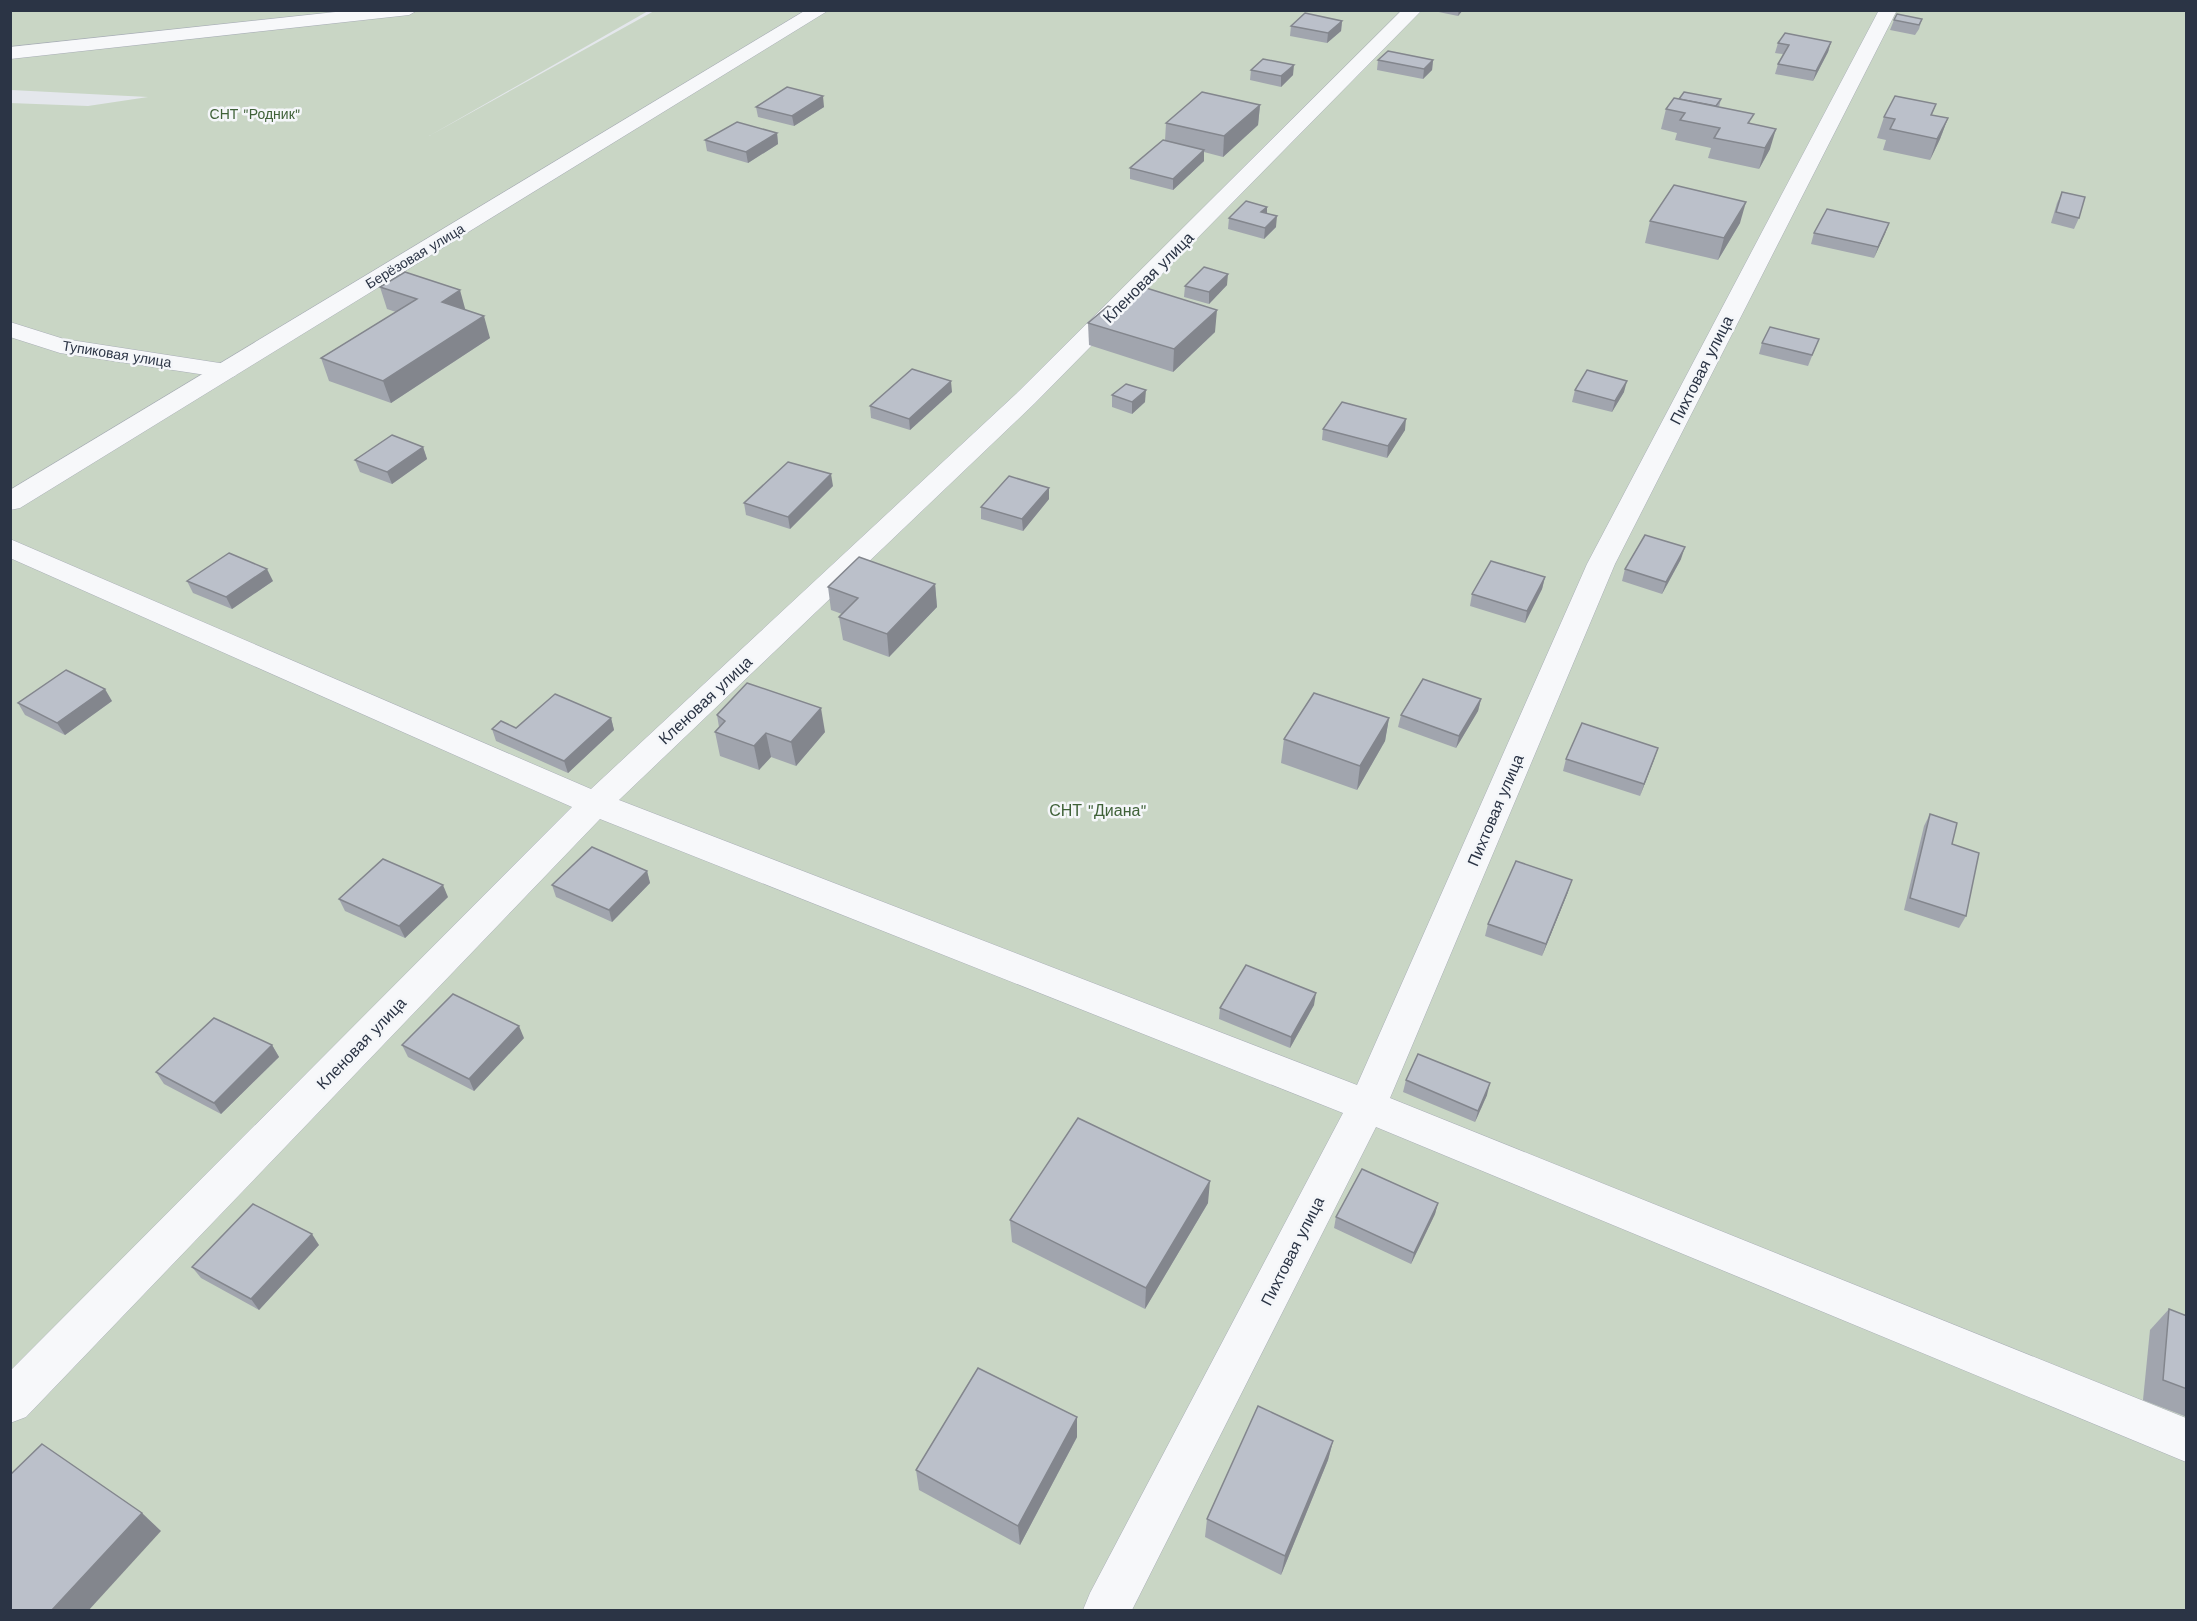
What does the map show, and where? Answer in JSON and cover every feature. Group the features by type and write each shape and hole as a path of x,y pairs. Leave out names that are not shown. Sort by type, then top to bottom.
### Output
{"street":[{"path":"10,53 409,10"},
{"name":"Берёзовая улица","path":"10,502 820,10"},
{"name":"Кленовая улица","path":"10,1402 595,804 1026,398 1413,10"},
{"name":"Пихтовая улица","path":"1107,1611 1367,1106 1601,564 1888,10"},
{"name":"Тупиковая улица","path":"10,329 60,346 226,371"},
{"path":"10,547 595,804 1367,1106 2187,1440"}],"green space":[{"name":"СНТ \"Диана\"","path":"11,10 648,11 429,136 654,11 2186,11 2186,1610 11,1610 10,103 88,106 148,97 11,90"}],"building":[{"path":"1305,13 1342,21 1328,33 1291,26"},
{"path":"1897,14 1922,19 1919,25 1894,20"},
{"path":"1785,33 1831,42 1816,71 1778,64 1789,45 1778,43"},
{"path":"1388,51 1433,60 1424,69 1378,60"},
{"path":"1263,59 1294,65 1281,76 1251,70"},
{"path":"787,87 823,96 792,116 756,107"},
{"path":"1202,92 1260,105 1224,136 1166,123"},
{"path":"1684,92 1721,99 1716,106 1679,99"},
{"path":"1895,96 1936,104 1931,115 1948,118 1937,139 1890,129 1895,119 1884,117"},
{"path":"1674,98 1754,114 1748,123 1776,129 1765,148 1714,138 1720,128 1680,120 1685,113 1666,109"},
{"path":"737,122 777,133 746,152 705,140"},
{"path":"1163,140 1204,150 1173,179 1130,168"},
{"path":"1674,185 1746,202 1724,238 1650,221"},
{"path":"2062,192 2085,197 2079,218 2056,212"},
{"path":"1246,201 1267,207 1261,212 1277,216 1265,228 1229,218"},
{"path":"1827,209 1889,223 1878,247 1814,233"},
{"path":"1204,267 1228,274 1209,292 1185,286"},
{"path":"405,272 460,290 442,302 484,316 383,381 321,358 417,299 380,287"},
{"path":"1143,287 1217,310 1174,349 1088,323 1108,306 1118,309"},
{"path":"1770,327 1819,339 1812,355 1762,343"},
{"path":"912,369 951,381 909,419 870,406"},
{"path":"1587,370 1627,381 1615,401 1575,390"},
{"path":"1126,384 1146,390 1132,402 1112,395"},
{"path":"1342,402 1406,419 1388,446 1323,429"},
{"path":"392,435 423,447 387,472 355,460"},
{"path":"788,462 831,474 788,517 744,503"},
{"path":"1009,476 1049,488 1022,519 981,507"},
{"path":"1645,535 1685,547 1666,582 1625,569"},
{"path":"229,553 267,569 226,597 187,581"},
{"path":"859,557 935,584 887,634 839,617 858,598 828,587"},
{"path":"1491,561 1545,577 1527,611 1472,594"},
{"path":"66,670 105,689 57,723 18,703"},
{"path":"1423,679 1481,699 1459,736 1401,715"},
{"path":"747,683 821,708 791,742 766,733 754,746 715,732 725,721 717,715"},
{"path":"1314,693 1389,718 1360,766 1284,739"},
{"path":"555,694 611,718 564,761 492,729 501,721 516,728"},
{"path":"1582,723 1658,748 1644,784 1566,759"},
{"path":"1930,814 1957,823 1952,844 1979,853 1966,916 1910,898"},
{"path":"592,847 647,871 609,910 552,885"},
{"path":"383,859 443,885 399,926 339,899"},
{"path":"1516,861 1572,880 1546,944 1488,924"},
{"path":"1246,965 1316,993 1291,1037 1220,1008"},
{"path":"453,994 519,1026 469,1079 402,1045"},
{"path":"214,1018 272,1045 214,1103 156,1072"},
{"path":"1418,1054 1490,1083 1478,1111 1406,1080"},
{"path":"1078,1118 1210,1181 1146,1288 1010,1220"},
{"path":"1362,1169 1438,1203 1414,1253 1336,1217"},
{"path":"253,1204 312,1234 251,1299 192,1267"},
{"path":"2169,1309 2187,1316 2187,1389 2163,1380"},
{"path":"978,1368 1077,1417 1018,1526 916,1470"},
{"path":"1258,1406 1333,1441 1285,1556 1207,1519"},
{"path":"42,1444 142,1513 51,1611 10,1611 10,1475"}],"park label":[{"name":"СНТ \"Родник\"","path":"255,114"}]}
